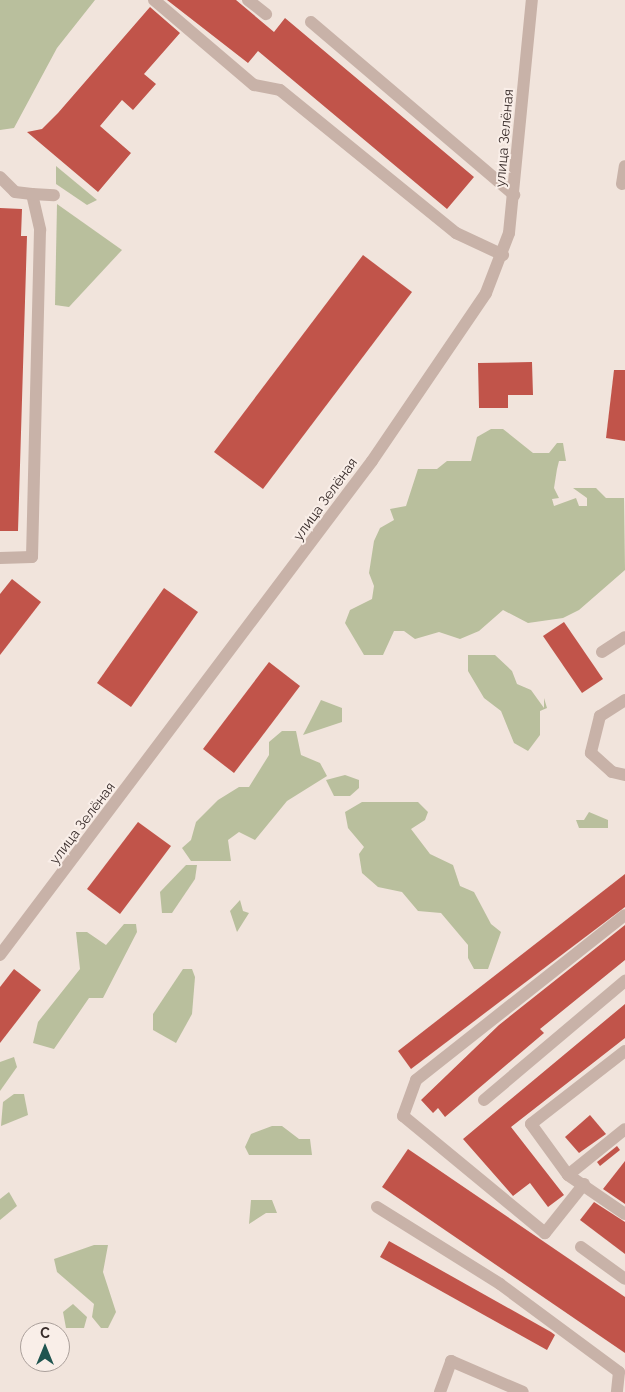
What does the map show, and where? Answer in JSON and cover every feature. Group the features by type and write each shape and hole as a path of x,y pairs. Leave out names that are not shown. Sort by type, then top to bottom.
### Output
{"street":[{"path":"154,0 254,85 280,90 456,233 503,255"},
{"path":"248,0 266,14"},
{"name":"улица Зелёная","path":"0,955 372,461 463,332 503,255 514,195 532,0"},
{"path":"311,22 514,195"},
{"path":"622,184 625,166"},
{"path":"0,177 15,192 54,195"},
{"path":"0,558 32,557 40,230 32,194"},
{"path":"602,652 625,638"},
{"path":"625,700 600,716 591,753 612,772 625,775"},
{"path":"584,1184 544,1233 404,1116 416,1080 625,915"},
{"path":"484,1100 625,981"},
{"path":"625,1051 531,1124 568,1175 584,1184 625,1214"},
{"path":"568,1175 625,1129"},
{"path":"377,1207 500,1284 619,1372 617,1392"},
{"path":"581,1247 625,1279"},
{"path":"440,1392 451,1361 522,1392"}],"green space":[{"path":"0,0 95,0 57,48 14,128 0,130"},
{"path":"56,166 97,200 87,205 56,184"},
{"path":"57,204 122,250 69,307 55,305"},
{"path":"491,429 503,429 533,453 549,453 557,443 563,443 566,461 559,461 554,488 559,498 552,499 554,506 576,498 579,506 587,506 587,498 573,488 596,488 606,498 624,498 625,570 579,610 563,618 528,623 503,610 479,631 460,639 439,632 415,639 404,631 394,631 383,655 364,655 345,623 350,610 372,599 374,586 369,573 374,541 380,528 394,520 390,509 406,506 418,469 437,469 447,461 471,461 477,437"},
{"path":"468,655 495,655 512,671 517,684 531,690 544,708 544,698 547,708 540,711 540,735 528,751 514,743 501,711 484,698 468,671"},
{"path":"321,700 342,708 342,722 303,735"},
{"path":"282,731 296,731 301,755 320,763 327,776 287,801 255,840 239,832 228,840 231,861 191,861 182,848 191,840 196,822 218,800 239,787 249,787 269,755 269,742"},
{"path":"345,775 359,780 359,788 350,796 334,796 326,780"},
{"path":"362,802 418,802 428,812 425,820 411,829 430,854 453,865 460,886 474,892 491,924 501,932 488,969 474,969 468,958 468,945 441,913 418,911 402,892 378,887 362,873 359,854 364,847 348,828 345,812"},
{"path":"589,812 608,820 608,828 579,828 576,820 584,820"},
{"path":"186,865 197,865 195,879 172,913 162,913 160,892"},
{"path":"240,900 243,911 249,913 237,932 230,911"},
{"path":"124,924 136,924 137,932 103,998 89,998 54,1049 33,1043 38,1022 80,969 76,932 87,932 106,945"},
{"path":"183,969 192,969 195,977 192,1014 176,1043 153,1030 153,1014"},
{"path":"14,1057 17,1067 0,1091 0,1062"},
{"path":"14,1094 24,1094 28,1115 1,1126 3,1102"},
{"path":"272,1126 282,1126 299,1139 310,1139 312,1155 249,1155 245,1147 251,1134"},
{"path":"9,1192 17,1206 0,1220 0,1199"},
{"path":"251,1200 272,1200 277,1213 266,1213 249,1224"},
{"path":"94,1245 108,1245 103,1272 116,1312 108,1328 101,1328 92,1317 94,1304 57,1272 54,1259"},
{"path":"73,1304 87,1317 84,1328 70,1328 70,1322 65,1322 63,1312"}],"building":[{"path":"167,0 236,0 274,32 285,18 474,177 447,209 258,51 248,63"},
{"path":"150,7 180,33 144,74 156,84 133,110 122,100 100,126 131,153 98,192 27,132 42,129 58,113"},
{"path":"0,208 22,209 21,236 27,236 18,531 0,531"},
{"path":"363,255 412,292 263,489 214,452"},
{"path":"532,362 533,395 508,395 508,408 479,408 478,363"},
{"path":"614,370 625,370 625,441 606,438"},
{"path":"12,579 41,602 0,655 0,594"},
{"path":"164,588 198,612 131,707 97,683"},
{"path":"564,622 603,679 582,693 543,636"},
{"path":"269,662 300,686 234,773 203,749"},
{"path":"138,822 171,846 120,914 87,889"},
{"path":"625,874 625,907 411,1069 398,1051"},
{"path":"625,925 625,960 540,1029 544,1033 445,1117 438,1108 433,1113 421,1100 499,1025"},
{"path":"14,969 41,990 0,1043 0,987"},
{"path":"625,1004 625,1038 511,1127 564,1195 548,1207 530,1183 513,1196 463,1139"},
{"path":"590,1115 606,1134 579,1153 565,1137"},
{"path":"617,1146 620,1150 600,1166 597,1162"},
{"path":"408,1149 625,1297 625,1353 382,1187"},
{"path":"625,1161 625,1204 603,1189"},
{"path":"594,1202 625,1222 625,1254 580,1220"},
{"path":"389,1241 551,1332 555,1335 547,1350 380,1257"}]}
